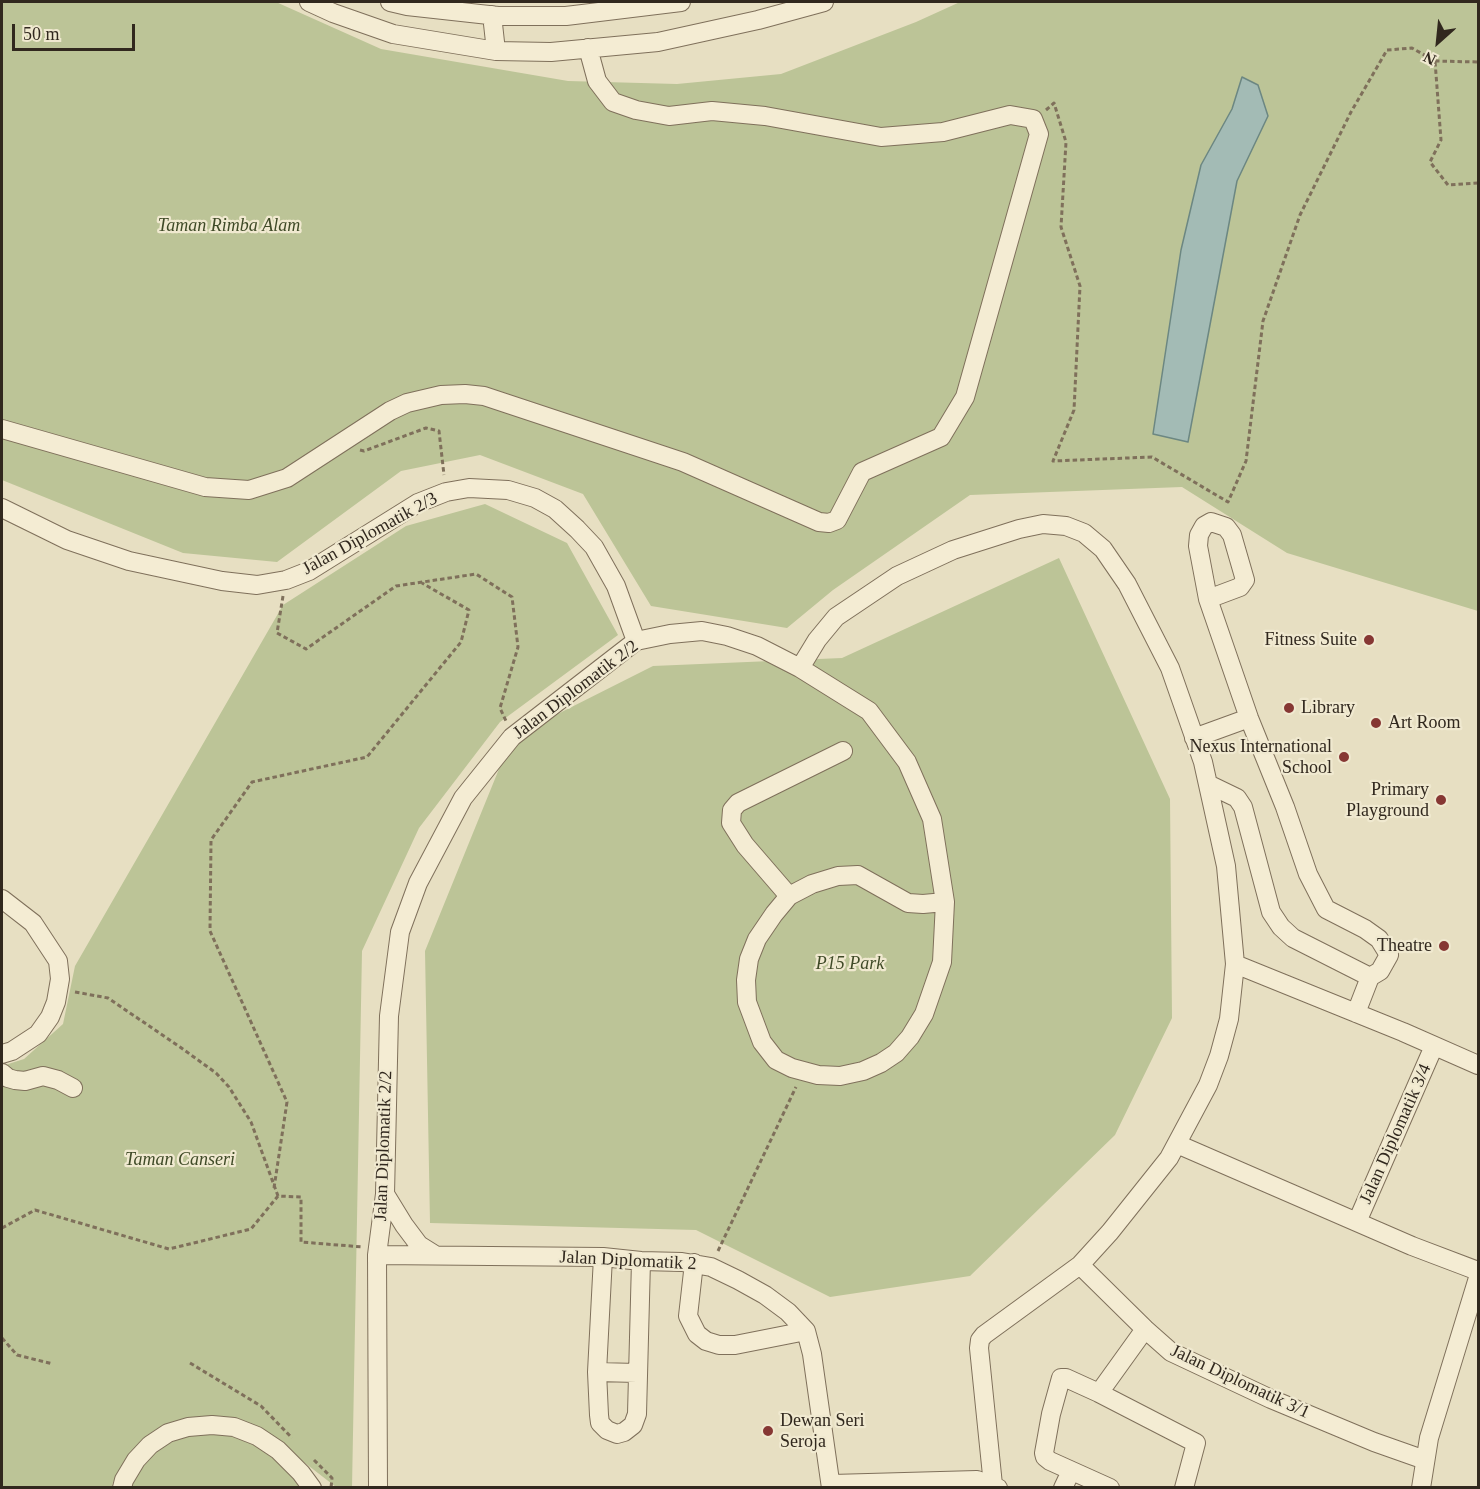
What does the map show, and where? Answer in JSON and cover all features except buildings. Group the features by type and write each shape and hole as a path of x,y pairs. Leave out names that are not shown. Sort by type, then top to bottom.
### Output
{"street":[{"path":"309,2 393,34 496,51 550,52 658,42 758,20 824,2"},
{"path":"390,2 407,6 492,15 566,16 681,2"},
{"path":"492,15 496,51"},
{"path":"2,429 205,487 249,490 287,478 390,411 407,403 441,395 484,396 683,462 819,522 829,523 837,520 862,472 941,436 965,397 1039,134 1033,119 1010,116 943,132 881,137 765,116 712,111 669,116 636,110 614,102 597,81 588,48"},
{"name":"Jalan Diplomatik 2/3","path":"2,508 67,540 129,561 222,581 256,585 286,580 309,571 418,503 446,492 470,488 508,490 535,498 555,509 594,547 616,586 636,641"},
{"path":"702,1265 688,1316 697,1334 706,1341 719,1345 735,1345 806,1331 812,1354 832,1486 977,1480 996,1486 979,1348 980,1340 1080,1264 1137,1200 1177,1144 1208,1085 1229,1019 1235,964 1226,866 1208,784 1170,668 1127,584 1103,549 1084,533 1066,526 1043,524 1019,529 953,550 897,576 836,617 800,668"},
{"path":"1208,599 1249,718 1285,807 1308,874 1326,909 1365,929 1379,939 1389,955 1380,971 1370,977 1356,1013"},
{"name":"Jalan Diplomatik 2/2","path":"378,1488 378,1251 385,1194 388,1016 400,932 418,883 463,798 512,737 636,641 670,634 702,632 727,636 757,646 800,668 869,711 907,762 932,819 945,902 942,962 924,1014 910,1037 896,1053 881,1064 840,1076 818,1075 804,1071 776,1060 762,1042 747,1002 746,980 749,959 757,939 789,896 812,884 838,876 858,875 908,903 945,902"},
{"path":"1194,738 1249,718"},
{"path":"789,896 745,845 731,823 732,810 738,803 843,751"},
{"path":"1208,784 1237,798 1243,807 1271,912 1281,927 1293,938 1370,977"},
{"path":"2,899 33,923 48,943 58,961 60,979 50,1017 38,1034 12,1051 2,1054"},
{"path":"1235,964 1479,1065"},
{"name":"Jalan Diplomatik 3/4","path":"1357,1222 1434,1046"},
{"path":"2,1073 8,1078 25,1081 43,1076 58,1080 73,1088"},
{"path":"1177,1144 1412,1246 1479,1271"},
{"path":"385,1194 419,1245 435,1256"},
{"name":"Jalan Diplomatik 2","path":"378,1251 435,1256 603,1257 702,1265 765,1295 788,1312 806,1331"},
{"path":"603,1257 597,1372 600,1423 607,1431 617,1434 633,1425 637,1414 641,1261"},
{"name":"Jalan Diplomatik 3/1","path":"1080,1264 1171,1352 1261,1394 1374,1442 1425,1460"},
{"path":"1421,1488 1429,1438 1479,1278"},
{"path":"1099,1393 1145,1329"},
{"path":"597,1372 637,1373"},
{"path":"1110,1488 1067,1479 1045,1457 1058,1383 1061,1378 1066,1378 1099,1393 1196,1443 1184,1488"},
{"path":"122,1488 136,1460 150,1445 168,1433 188,1426 212,1425 234,1427 257,1436 278,1450 312,1488"}],"path":[{"path":"1034,122 1054,103 1066,142 1061,227 1080,286 1074,410 1053,461 1152,457 1228,502 1246,461 1263,321 1300,215 1351,112 1387,50 1412,48 1435,61 1479,62"},
{"path":"1435,61 1441,140 1430,162 1448,185 1479,183"},
{"path":"341,444 364,451 426,428 439,431 446,492"},
{"path":"286,580 278,633 306,649 396,586 476,574 512,597 518,647 500,708 512,737"},
{"path":"274,1188 287,1102 210,931 211,840 252,782 367,757 461,642 469,610 422,582"},
{"path":"58,990 108,998 216,1073 229,1086 251,1122 278,1196"},
{"path":"702,1265 804,1071"},
{"path":"2,1228 34,1210 169,1249 251,1229 278,1196"},
{"path":"278,1196 302,1197 301,1242 378,1251"},
{"path":"2,1338 17,1355 53,1364"},
{"path":"190,1363 261,1406 292,1438"},
{"path":"308,1454 332,1478 331,1488"}],"green space":[{"name":"Taman Rimba Alam","path":"2,2 276,2 381,49 568,81 677,84 781,74 916,22 960,2 1478,2 1478,611 1287,553 1182,487 970,495 833,590 787,628 651,606 583,494 480,455 401,471 277,562 183,553 2,480"},
{"name":"Taman Canseri","path":"485,504 567,543 618,635 500,722 419,828 362,951 352,1487 336,1487 261,1429 203,1416 148,1435 113,1482 112,1487 2,1488 2,1066 24,1059 63,1024 75,966 283,605 406,526"},
{"name":"P15 Park","path":"1059,558 1170,799 1172,1018 1115,1135 970,1276 830,1297 696,1230 430,1223 425,951 512,737 653,666 842,658"},
{"path":"208,1432 237,1437 259,1447 278,1462 302,1488 130,1488 142,1466 159,1448 183,1437"}],"water":[{"path":"1242,77 1258,85 1268,116 1237,181 1188,442 1153,434 1181,250 1201,165 1232,109"}],"place":[{"name":"Fitness Suite","path":"1369,640"},
{"name":"Library","path":"1289,708"},
{"name":"Art Room","path":"1376,723"},
{"name":"Nexus International School","path":"1344,757"},
{"name":"Primary Playground","path":"1441,800"},
{"name":"Theatre","path":"1444,946"},
{"name":"Dewan Seri Seroja","path":"768,1431"}]}
